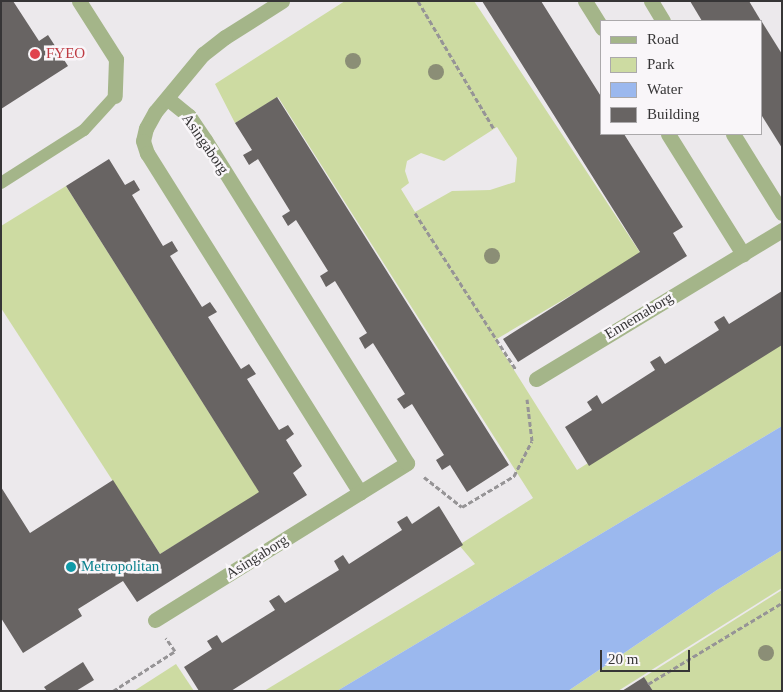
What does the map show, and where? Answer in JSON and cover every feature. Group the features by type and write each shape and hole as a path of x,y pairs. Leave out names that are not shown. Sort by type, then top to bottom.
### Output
{"street":[{"path":"79,1 116,59 115,96"},
{"path":"282,1 225,36 203,54 167,98 146,128 143,141 147,153 360,493"},
{"path":"585,1 600,25"},
{"path":"651,1 662,20"},
{"name":"Asingaborg","path":"155,620 407,463 205,140 189,116 167,98"},
{"path":"669,135 743,254"},
{"path":"733,135 782,214"},
{"name":"Ennemaborg","path":"531,382 782,230"}],"lane":[{"path":"1,183 84,130 115,96"}],"path":[{"path":"418,1 494,128"},
{"path":"407,463 462,507 514,476 532,441 531,382 415,213"},
{"path":"648,684 782,603"},
{"path":"113,691 175,651 155,620"}],"green space":[{"path":"345,1 474,1 641,254 495,340 577,470 782,341 782,426 337,691 264,691 475,564 459,545 533,498 278,97 235,123 215,84","holes":["497,127 517,158 515,182 490,190 452,191 415,212 401,189 409,183 405,171 407,161 421,153 444,161"]},
{"path":"66,186 260,493 160,554 1,308 1,226"},
{"path":"782,550 782,588 618,691 568,691 717,590"},
{"path":"782,590 782,691 653,691 644,677"},
{"path":"176,664 194,691 134,691"}],"water":[{"path":"782,426 782,550 717,590 568,691 337,691"}],"building":[{"path":"1,1 13,1 39,41 48,35 68,66 1,109"},
{"path":"482,1 541,1 600,95 600,135 625,135 683,227 673,233 687,256 518,362 503,339 640,252"},
{"path":"690,1 749,1 760,20 701,20"},
{"path":"763,24 782,54 782,148 763,118"},
{"path":"277,97 509,465 467,492 450,465 442,470 436,460 444,455 412,404 404,409 397,399 405,394 373,343 365,349 359,338 367,333 335,281 326,287 320,276 328,271 296,220 288,226 282,216 290,211 258,159 249,165 243,155 252,150 235,123"},
{"path":"109,159 125,185 134,180 140,190 132,195 163,246 172,241 178,251 170,256 202,307 210,302 217,312 208,317 241,369 249,364 256,374 247,379 279,430 288,425 294,434 286,440 302,466 293,473 307,495 137,602 123,581 78,609 82,616 23,653 1,618 1,487 30,533 113,480 160,554 259,492 66,186"},
{"path":"782,291 782,345 589,466 565,427 592,410 587,402 597,395 602,404 655,370 650,362 660,356 665,364 719,330 714,322 724,316 729,324"},
{"path":"439,506 463,545 231,691 199,691 184,667 212,649 207,641 217,635 222,643 275,610 269,601 279,595 285,603 339,570 334,561 343,555 349,564 402,530 397,522 407,516 412,524"},
{"path":"83,662 94,680 76,691 47,691 44,687"},
{"path":"644,677 653,691 622,691"}],"place":[{"name":"FYEO","path":"35,54"},
{"name":"Metropolitan","path":"71,567"}]}
